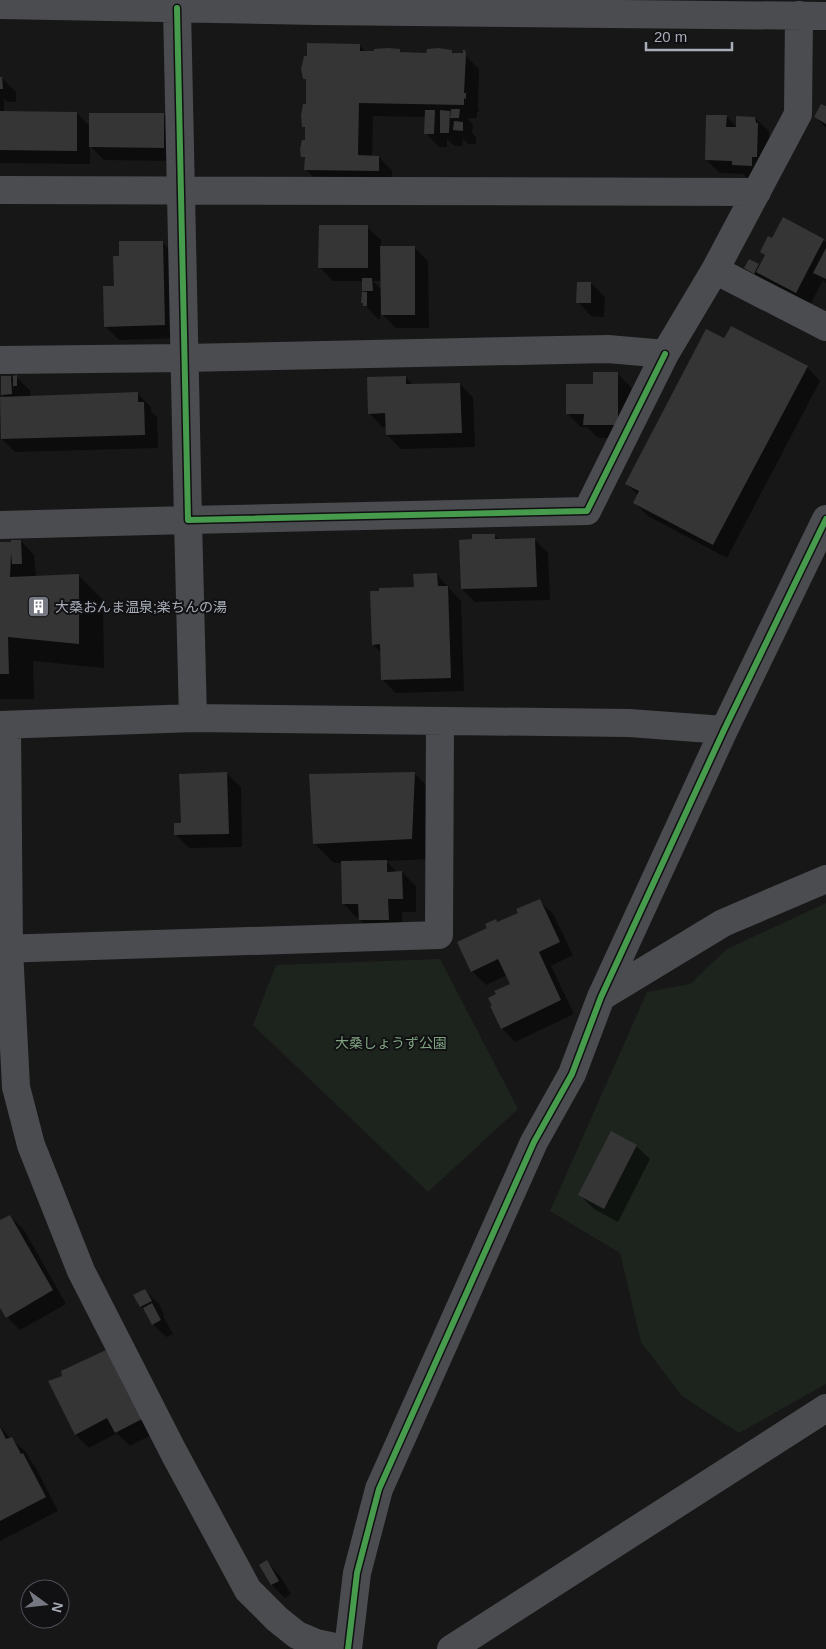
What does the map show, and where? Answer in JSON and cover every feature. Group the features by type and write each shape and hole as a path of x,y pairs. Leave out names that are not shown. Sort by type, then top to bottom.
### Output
{"street":[{"path":"10,3 177,8 217,5 737,7 799,15 826,16"},
{"path":"177,8 193,718"},
{"path":"0,526 587,511 665,354 715,270 798,114 799,15"},
{"path":"0,190 756,192"},
{"path":"715,270 826,327"},
{"path":"0,360 608,349 665,354"},
{"path":"348,1649 357,1573 379,1489 534,1142 572,1074 602,997 724,730 826,519"},
{"path":"344,1649 316,1643 297,1635 277,1619 248,1590 174,1453 81,1271 31,1145 16,1087 5,949 3,725 193,718 629,723 724,730"},
{"path":"5,949 439,935 440,721"},
{"path":"602,997 723,923 826,879"},
{"path":"451,1649 826,1408"}],"green space":[{"path":"826,903 826,1384 739,1433 682,1396 641,1342 620,1253 550,1211 647,992 690,984 727,949"},
{"name":"大桑しょうず公園","path":"440,959 518,1109 428,1192 253,1025 276,965"}],"building":[{"path":"307,43 360,44 360,51 388,48 400,49 400,52 426,53 427,49 438,48 452,50 452,53 463,53 463,50 465,50 464,93 466,93 466,99 464,98 464,105 359,103 358,155 379,156 379,171 304,170 305,157 301,157 300,149 302,140 305,140 305,127 302,127 301,116 303,104 306,104 306,79 303,79 301,69 304,56 307,56"},
{"path":"0,77 2,77 3,89 0,89"},
{"path":"821,104 826,106 826,124 814,117"},
{"path":"451,109 460,109 459,118 450,118"},
{"path":"425,110 435,110 434,134 424,134"},
{"path":"440,110 450,111 449,133 440,133"},
{"path":"0,111 77,112 77,151 0,150"},
{"path":"89,113 164,113 164,148 89,147"},
{"path":"706,115 727,115 726,127 736,127 736,116 755,117 756,123 758,123 757,157 752,157 752,166 732,165 732,161 705,160"},
{"path":"454,121 463,122 463,131 453,130"},
{"path":"783,217 824,239 796,293 756,272 765,255 760,252 768,236 772,238"},
{"path":"319,225 368,225 368,268 318,268"},
{"path":"119,241 163,241 165,325 104,327 103,286 114,286 113,256 119,256"},
{"path":"380,246 415,246 415,315 381,315"},
{"path":"826,248 826,279 813,273"},
{"path":"749,259 759,264 754,274 744,268"},
{"path":"362,278 372,278 373,291 362,291"},
{"path":"577,282 591,282 591,303 576,303"},
{"path":"362,292 367,292 367,306 363,306 363,303 361,303"},
{"path":"731,326 808,366 713,545 633,503 639,491 625,484 706,329 724,338"},
{"path":"593,372 618,372 618,425 583,425 584,414 566,414 566,384 593,384"},
{"path":"17,375 17,386 13,386 13,376"},
{"path":"1,376 11,376 12,394 1,395"},
{"path":"406,376 406,384 460,383 462,433 386,435 385,413 368,414 367,377"},
{"path":"138,392 138,402 144,402 145,435 1,439 0,397"},
{"path":"472,534 495,534 495,539 535,538 537,587 461,589 459,540 472,539"},
{"name":"大桑おんま温泉;楽ちんの湯","path":"11,540 21,540 22,564 12,564 11,553 10,577 79,574 79,644 8,637 9,674 0,674 0,542 11,542"},
{"path":"437,573 438,586 448,586 451,678 381,680 380,644 372,645 370,591 379,591 379,588 414,587 413,574"},
{"path":"227,772 229,834 174,835 174,823 181,823 179,774"},
{"path":"415,772 412,839 313,844 309,774"},
{"path":"387,860 387,872 402,871 403,899 388,899 389,920 359,920 358,904 342,904 341,861"},
{"path":"540,899 560,942 539,952 561,1000 501,1029 488,998 496,994 494,991 510,984 498,959 471,972 457,942 487,928 485,924 496,919 497,922 518,913 516,909"},
{"path":"611,1131 637,1145 604,1209 578,1195"},
{"path":"10,1215 53,1290 6,1318 0,1308 0,1220"},
{"path":"145,1289 152,1301 140,1307 133,1295"},
{"path":"152,1303 161,1320 152,1325 143,1308"},
{"path":"106,1350 144,1418 115,1433 107,1418 75,1435 48,1381 62,1376 61,1371"},
{"path":"0,1427 6,1439 12,1437 21,1454 23,1453 46,1497 0,1521"},
{"path":"267,1560 279,1581 271,1585 259,1565"}],"cycle path":[{"path":"177,8 188,520 587,511 665,354"},
{"path":"348,1649 357,1573 379,1489 534,1142 572,1074 601,997 724,730 826,519"}],"place":[{"name":"大桑おんま温泉;楽ちんの湯","path":"39,607"}]}
